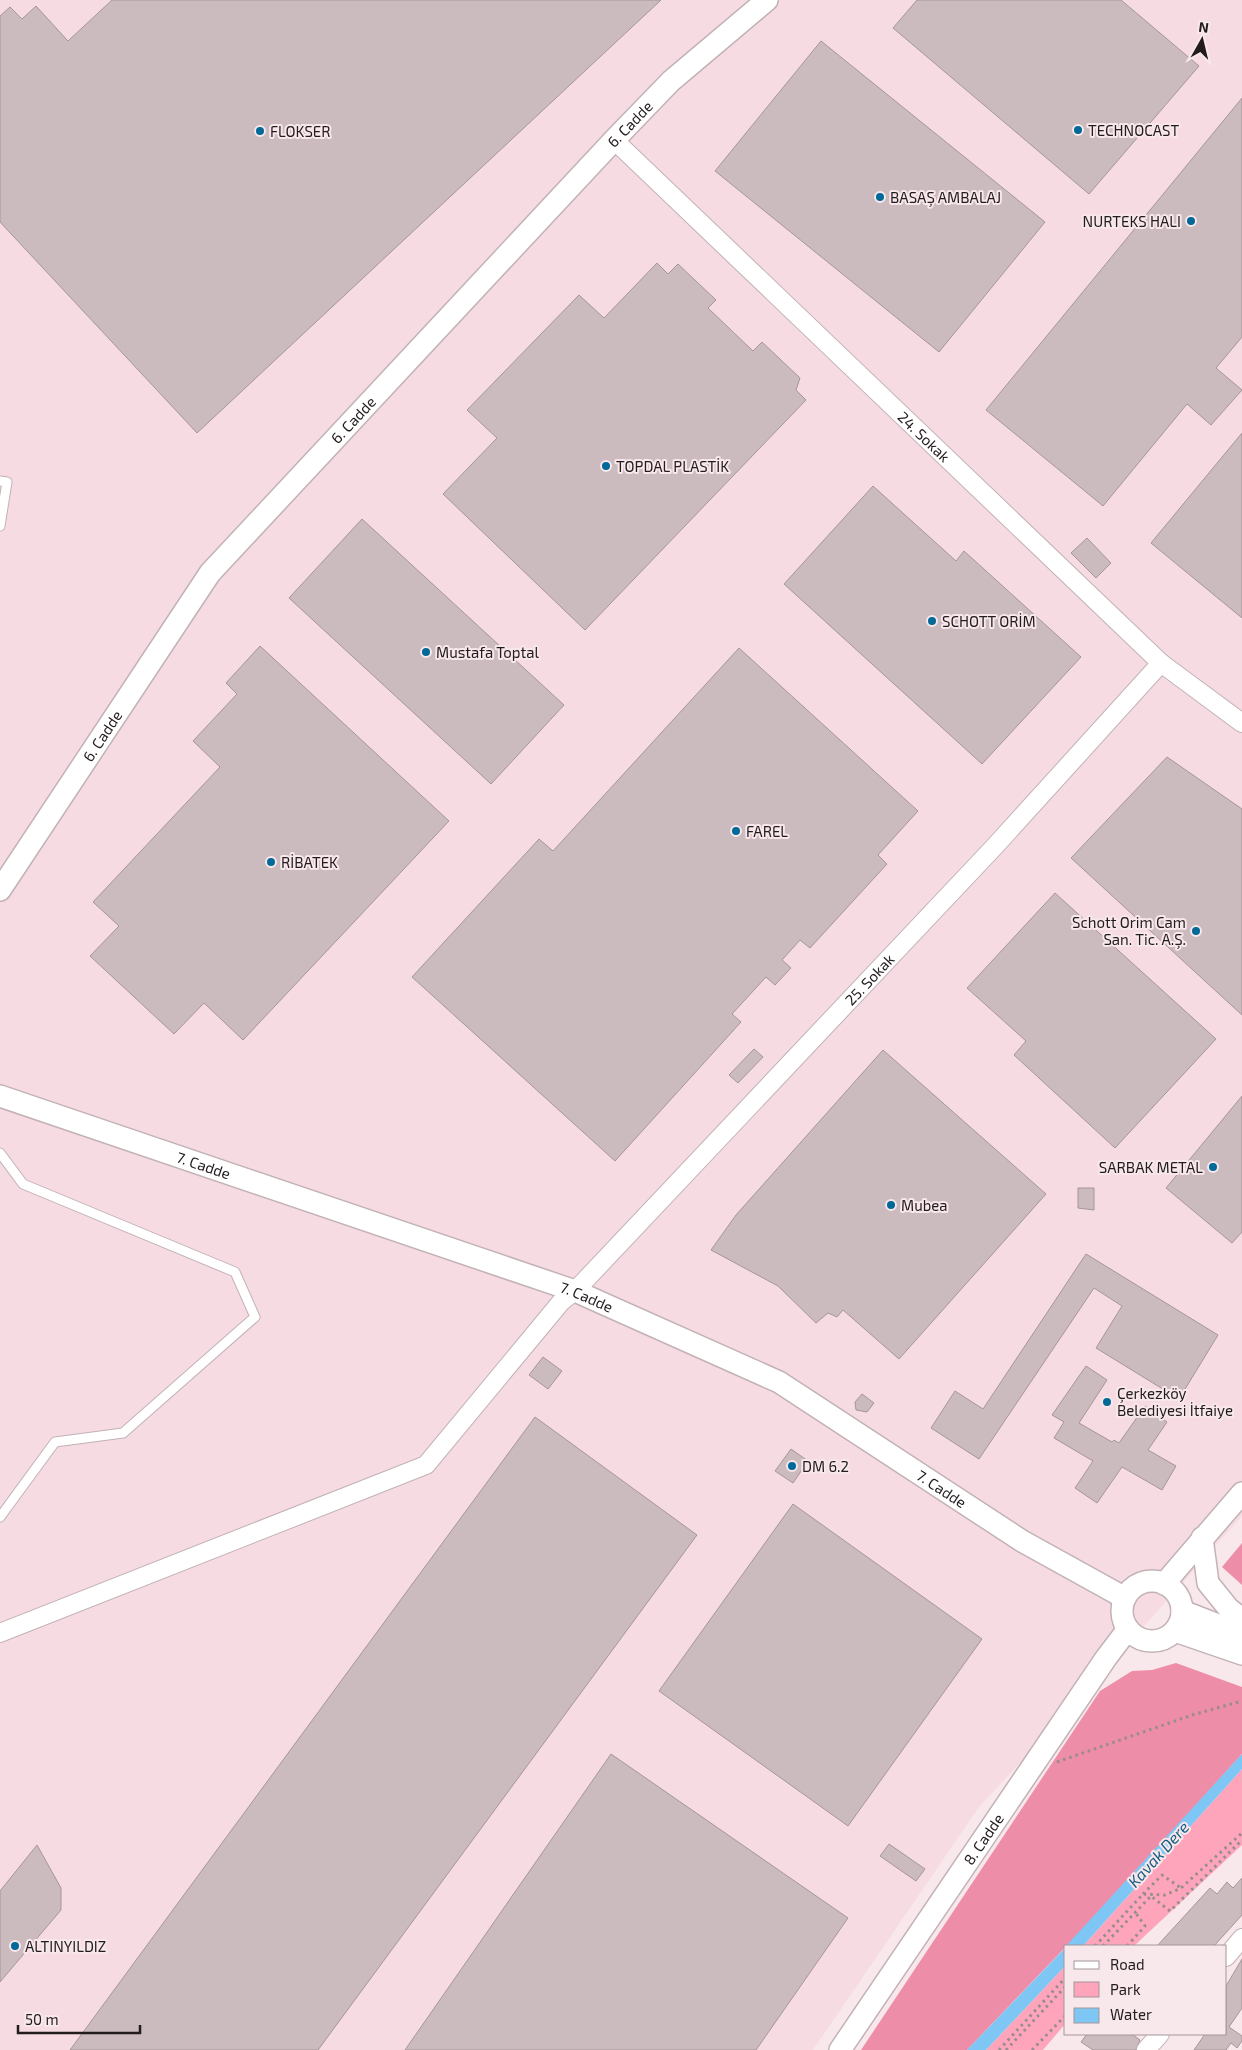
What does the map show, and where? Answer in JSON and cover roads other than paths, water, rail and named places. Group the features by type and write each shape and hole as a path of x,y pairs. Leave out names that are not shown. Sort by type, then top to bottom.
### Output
{"street":[{"name":"6. Cadde","path":"0,890 210,573 671,81 768,0"},
{"name":"24. Sokak","path":"614,140 1160,663 1242,723"},
{"name":"25. Sokak","path":"0,1633 426,1465 561,1302 575,1292 990,852 1160,663"},
{"name":"7. Cadde","path":"0,1096 575,1292 779,1382 1022,1541 1126,1598"},
{"path":"1164,1584 1242,1493"},
{"path":"1202,1538 1208,1583 1229,1609 1242,1618"},
{"path":"1153,1581 1164,1584 1178,1596 1182,1610 1181,1618 1174,1631 1162,1639 1147,1641 1134,1635 1128,1629 1122,1616 1126,1598 1138,1584 1153,1581"},
{"path":"1182,1610 1226,1628 1242,1637"},
{"name":"8. Cadde","path":"840,2050 1106,1658 1128,1629"},
{"path":"1174,1631 1242,1654"},
{"path":"1227,1956 1242,1938"},
{"path":"1146,2050 1159,2035"}],"lane":[{"path":"0,481 7,482 0,526"},
{"path":"0,1153 23,1184 235,1272 255,1317 123,1433 55,1442 0,1517"}],"water":[{"name":"Kavak Dere","path":"1242,1754 1242,1769 1084,1945 1067,1945"},
{"path":"1064,1949 1064,1967 986,2050 967,2050"}],"place":[{"name":"TECHNOCAST","path":"1078,130"},
{"name":"FLOKSER","path":"260,131"},
{"name":"BASAŞ AMBALAJ","path":"880,197"},
{"name":"NURTEKS HALI","path":"1191,221"},
{"name":"TOPDAL PLASTİK","path":"606,466"},
{"name":"SCHOTT ORİM","path":"932,621"},
{"name":"Mustafa Toptal","path":"426,652"},
{"name":"FAREL","path":"736,831"},
{"name":"RİBATEK","path":"271,862"},
{"name":"Schott Orim Cam San. Tic. A.Ş.","path":"1196,931"},
{"name":"SARBAK METAL","path":"1213,1167"},
{"name":"Mubea","path":"891,1205"},
{"name":"Çerkezköy Belediyesi İtfaiye","path":"1107,1402"},
{"name":"DM 6.2","path":"792,1466"},
{"name":"ALTINYILDIZ","path":"15,1946"}]}
